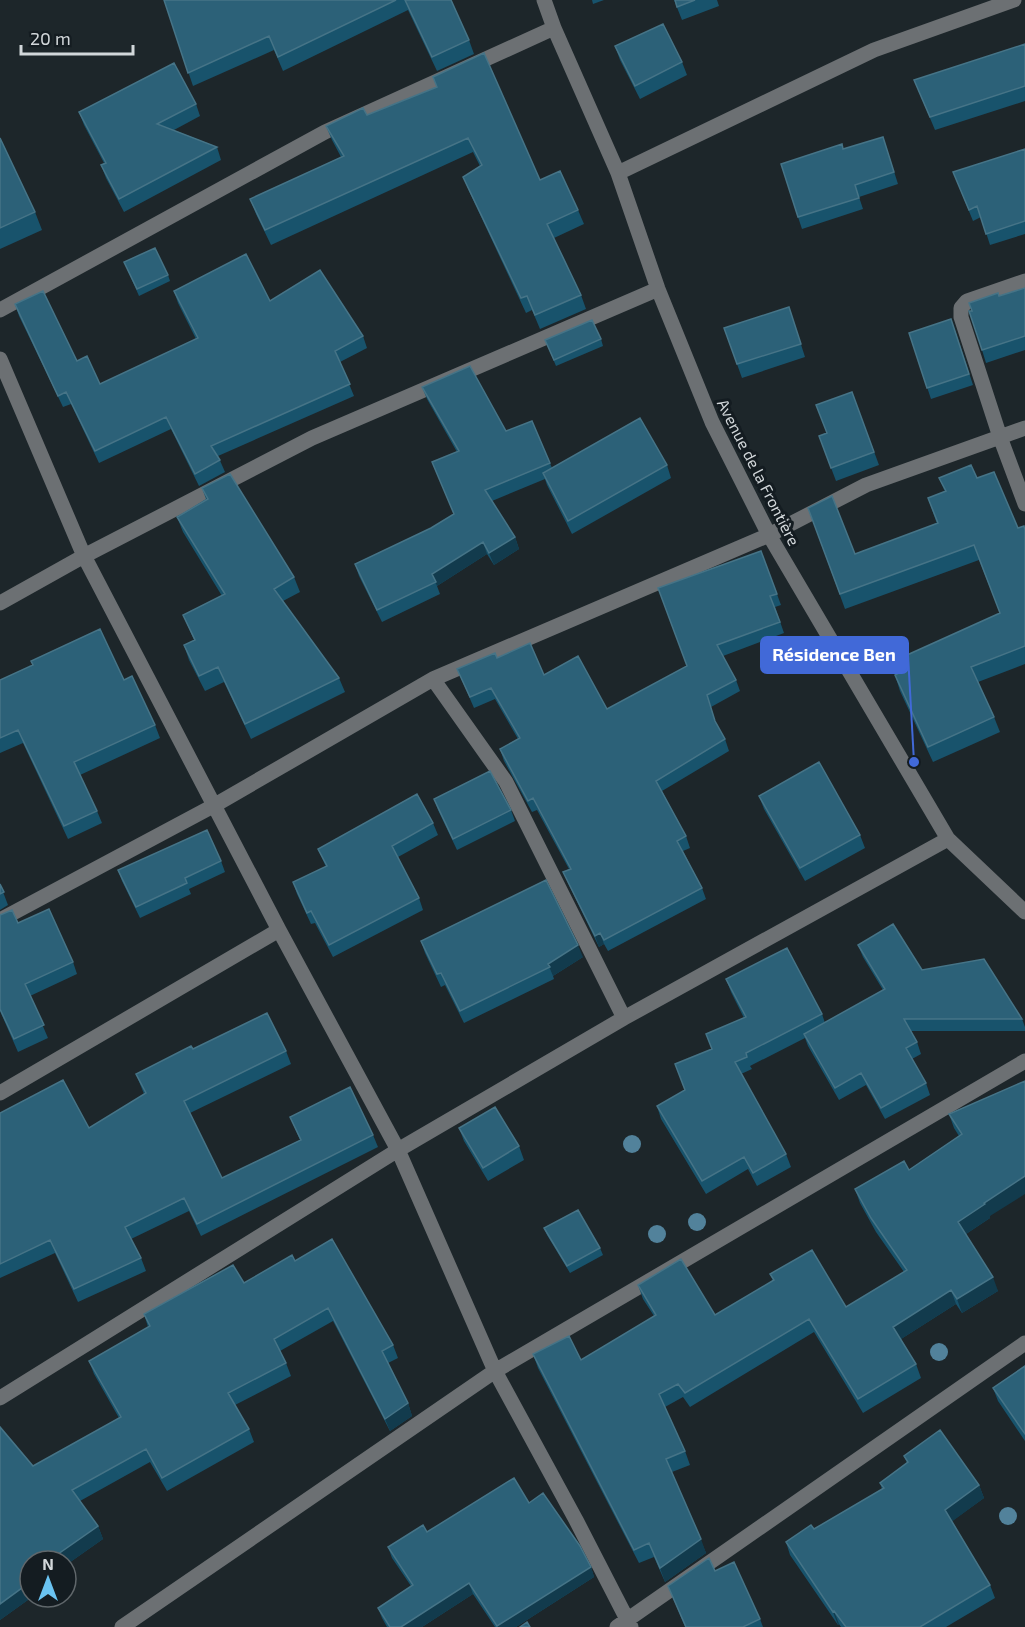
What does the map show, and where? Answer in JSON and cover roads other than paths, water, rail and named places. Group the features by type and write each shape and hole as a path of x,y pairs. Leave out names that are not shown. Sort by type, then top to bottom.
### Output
{"street":[{"name":"Avenue de la Frontière","path":"544,0 554,28 618,173 658,289 712,422 769,535 948,839 1025,912"},
{"path":"618,173 874,51 1014,0"},
{"path":"0,310 325,132 554,28"},
{"path":"1025,281 967,301 961,308 961,317 1000,437 1025,504"},
{"path":"0,603 84,556 312,438 658,289"},
{"path":"0,358 84,556 279,930 398,1150 495,1371 576,1520 625,1625 1025,1343"},
{"path":"0,920 215,805 433,679 769,535 866,485 1025,428"},
{"path":"433,679 506,782 624,1018"},
{"path":"0,1398 398,1150 624,1018 948,839"},
{"path":"0,1093 279,930"},
{"path":"122,1627 495,1371 1025,1061"}],"place":[{"name":"Résidence Ben","path":"914,762"}]}
